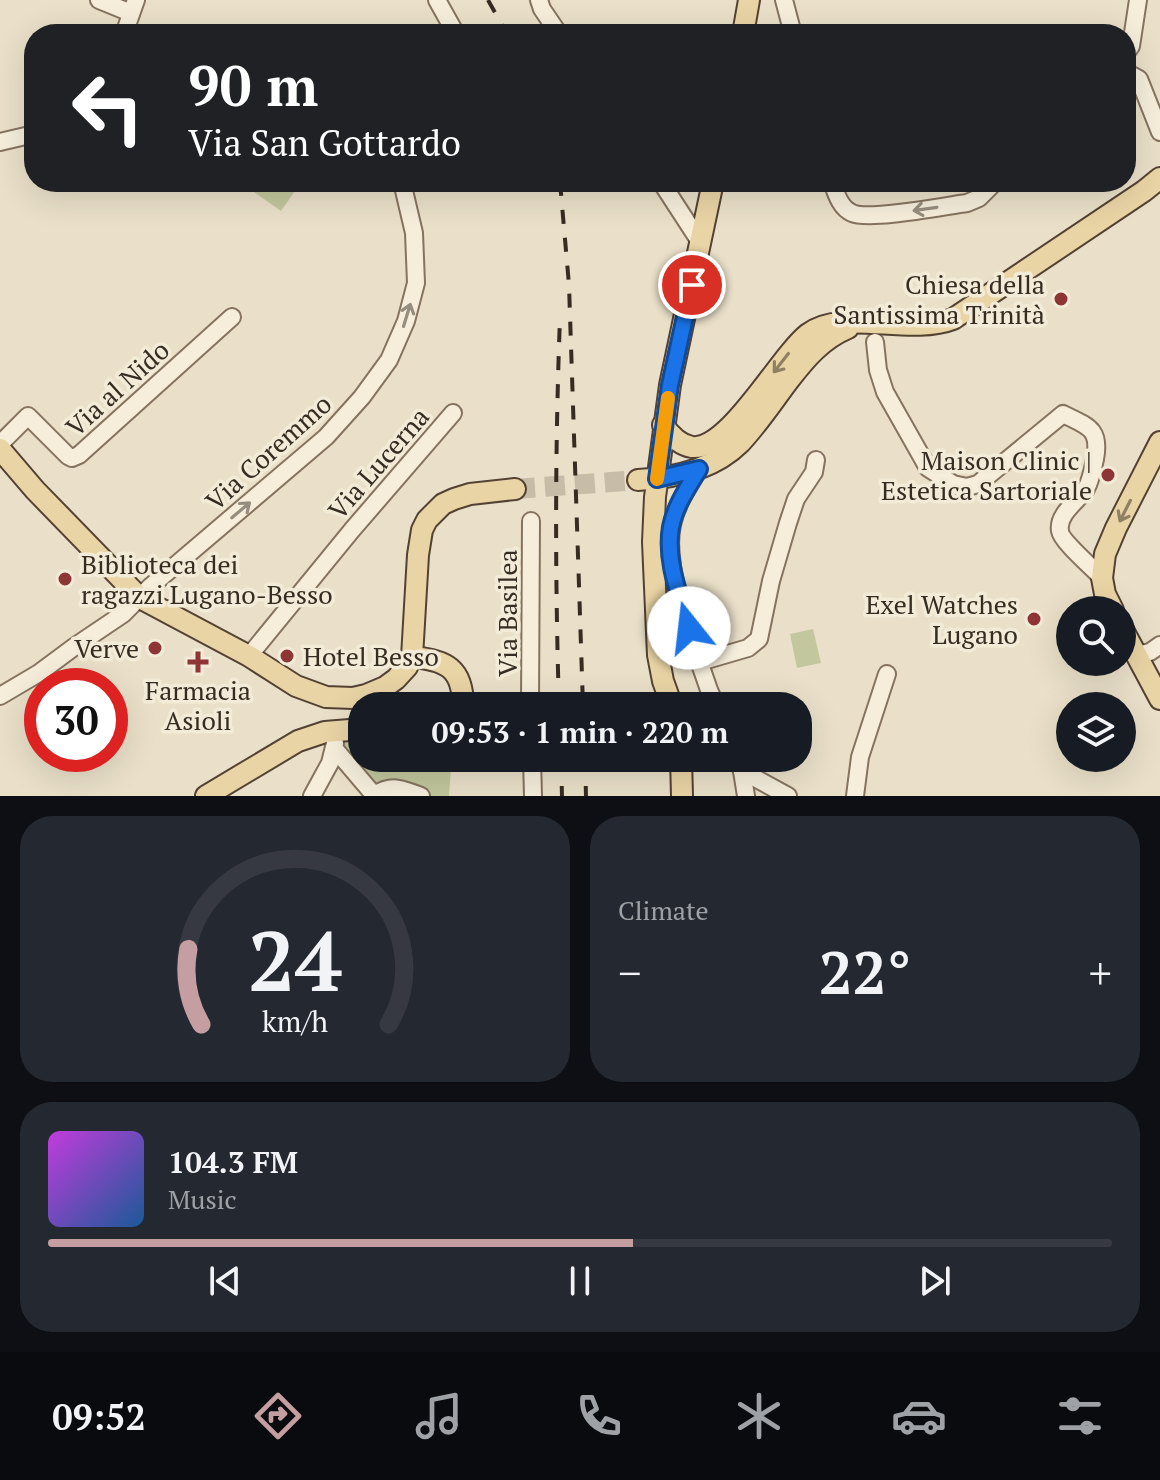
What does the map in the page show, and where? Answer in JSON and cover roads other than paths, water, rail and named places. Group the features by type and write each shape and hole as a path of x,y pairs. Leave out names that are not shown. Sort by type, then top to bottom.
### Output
{"main road":[{"path":"745,24 749,0"},
{"path":"648,480 699,469 739,444 812,351 823,342 847,328 873,333 953,319 1160,178"},
{"path":"667,692 658,655 648,480 663,425 711,192"},
{"path":"663,425 685,445 708,444 727,430 796,344 816,329 845,322 873,333"},
{"path":"1106,596 1102,578 1109,543 1160,442"},
{"path":"0,446 35,490 140,598 249,656 296,686 338,699 366,695 385,687 403,672 412,657 420,540 427,520 443,504 454,499 515,489"},
{"path":"412,657 447,665 460,681 463,692"},
{"path":"1136,657 1160,699"},
{"path":"206,796 283,748 311,736 335,740 348,735"},
{"path":"681,772 682,796"}],"street":[{"path":"99,0 134,6"},
{"path":"437,0 450,24"},
{"path":"539,0 552,24"},
{"path":"784,0 790,24"},
{"path":"1134,24 1138,0"},
{"path":"1136,83 1160,132"},
{"path":"0,142 24,136"},
{"name":"Via Coremmo","path":"0,696 41,672 123,614 151,586 326,437 362,397 389,360 406,321 416,283 414,233 404,192"},
{"path":"668,192 700,242"},
{"path":"836,192 840,202 851,213 868,217 967,203 985,192"},
{"name":"Via al Nido","path":"0,446 28,416 65,454 76,457 232,317"},
{"path":"873,333 878,370 885,392 928,468 953,484 967,487 978,484 1063,414 1094,433 1098,443 1091,478 1061,520 1060,531 1065,541 1102,578"},
{"name":"Via Lucerna","path":"249,656 453,413"},
{"path":"700,662 748,648 759,639 771,581 788,523 796,499 814,472 816,460"},
{"path":"699,469 675,515 670,545 675,580 711,692"},
{"name":"Via Basilea","path":"530,692 531,521"},
{"path":"1136,655 1150,652 1160,645"},
{"path":"855,796 860,757 887,674"},
{"path":"312,796 330,763 335,740"},
{"path":"335,740 374,795 393,787 421,796"},
{"path":"532,772 533,796"},
{"path":"741,772 746,796"},
{"path":"751,772 788,796"}],"tunnel":[{"path":"515,489 638,480"}],"railway":[{"path":"488,0 501,24"},
{"path":"561,192 569,285 583,692"},
{"path":"559,692 556,512 560,318"},
{"path":"561,772 562,796"},
{"path":"585,772 586,796"}],"place":[{"name":"Chiesa della Santissima Trinità","path":"1061,299"},
{"name":"Maison Clinic | Estetica Sartoriale","path":"1108,475"},
{"name":"Biblioteca dei ragazzi Lugano-Besso","path":"65,579"},
{"name":"Exel Watches Lugano","path":"1034,619"},
{"name":"Verve","path":"155,648"},
{"name":"Hotel Besso","path":"287,656"},
{"name":"Farmacia Asioli","path":"198,662"}]}
